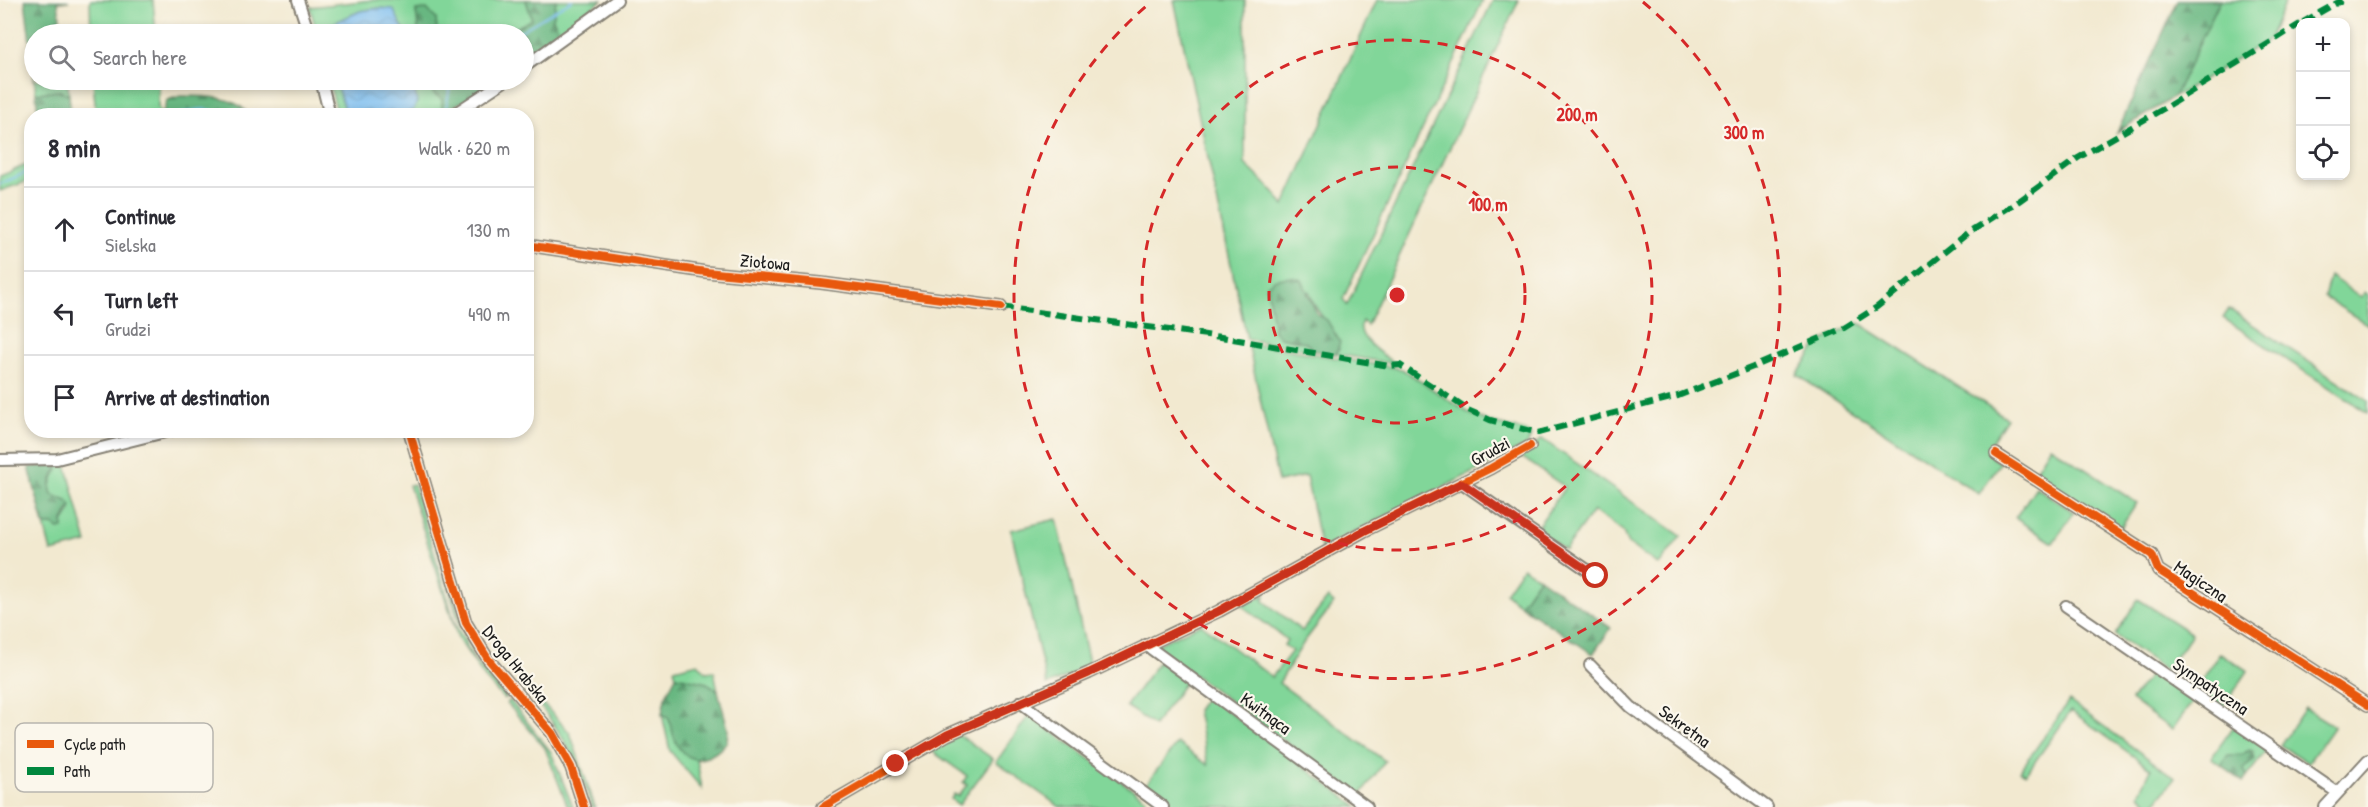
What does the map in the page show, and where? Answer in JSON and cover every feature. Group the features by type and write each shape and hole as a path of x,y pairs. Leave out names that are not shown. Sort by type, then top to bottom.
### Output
{"street":[{"path":"298,0 306,24"},
{"path":"534,60 617,0"},
{"path":"324,90 328,108"},
{"path":"463,108 491,90"},
{"name":"Ziołowa","path":"534,246 706,272 821,283 1001,307"},
{"path":"0,460 57,459 141,438"},
{"name":"Droga Hrabska","path":"411,438 466,623 488,659 552,733 571,767 584,807"},
{"name":"Grudzi","path":"823,807 947,735 1233,604 1364,531 1462,483 1530,446"},
{"name":"Magiczna","path":"1996,454 2152,555 2158,570 2206,603 2368,705"},
{"path":"1462,483 1596,576"},
{"name":"Sympatyczna","path":"2066,606 2338,793"},
{"name":"Kwitnąca","path":"1146,645 1367,807"},
{"name":"Sekretna","path":"1590,665 1631,707 1767,807"},
{"path":"1020,702 1163,807"},
{"path":"2325,807 2368,759"}],"green space":[{"path":"25,0 69,1 58,2 61,24 28,24"},
{"path":"90,0 153,0 155,24 91,24"},
{"path":"373,0 526,0 532,19 523,24 436,24 436,19 416,11 418,24 314,24 310,7"},
{"path":"526,0 556,0 553,19 559,32 534,51 534,24 523,24 532,19"},
{"path":"556,0 602,0 559,32 553,19"},
{"path":"1174,0 1245,0 1245,164 1274,192 1284,206 1377,0 1483,0 1343,299 1347,305 1493,0 1519,0 1367,325 1362,321 1362,333 1366,339 1395,364 1336,354 1339,349 1336,339 1316,308 1309,291 1280,337 1305,342 1315,351 1247,339"},
{"path":"2178,0 2220,0 2174,97 2117,132"},
{"path":"2220,0 2286,0 2268,40 2174,97"},
{"path":"427,9 436,19 436,24 418,24 416,10"},
{"path":"36,90 68,90 69,95 60,91 36,93"},
{"path":"94,90 159,90 158,108 95,108"},
{"path":"331,90 432,90 442,99 442,108 336,108"},
{"path":"432,90 480,90 450,108 442,108 442,99"},
{"path":"60,91 69,95 70,108 37,108 36,93"},
{"path":"180,96 218,98 243,108 164,108 167,100"},
{"path":"24,166 24,182 0,191 0,176"},
{"path":"2330,276 2361,297 2365,292 2368,295 2368,325 2324,297"},
{"path":"1292,277 1302,280 1317,314 1327,320 1340,342 1336,354 1315,351 1305,342 1280,337 1274,331 1267,285 1276,279"},
{"path":"2229,309 2368,401 2368,413 2223,318"},
{"path":"1859,323 2007,418 1990,444 1998,450 1992,458 2000,463 1979,494 1797,375 1819,342"},
{"path":"1248,343 1402,369 1470,414 1493,423 1526,431 1531,436 1527,445 1321,549 1306,476 1278,482"},
{"path":"1542,439 1681,536 1659,565 1628,544 1623,532 1593,511 1565,550 1536,529 1565,487 1520,456"},
{"path":"2050,446 2137,503 2120,529 2034,472"},
{"path":"66,464 87,543 51,552 44,525 53,525 59,529 71,510 67,501 53,495 50,489 57,465"},
{"path":"57,465 58,470 52,478 52,495 67,501 71,506 63,521 63,528 59,529 53,525 44,525 29,467"},
{"path":"418,483 463,627 481,657 510,693 475,653 460,625"},
{"path":"414,484 455,624 474,659 507,697 504,699 484,677 458,638 409,485"},
{"path":"2036,487 2074,512 2053,543 2015,518"},
{"path":"1057,519 1090,667 1047,685 1011,530"},
{"path":"1523,567 1539,578 1520,605 1505,593"},
{"path":"1539,578 1611,628 1593,654 1520,605"},
{"path":"1265,595 1264,601 1302,631 1328,598 1334,603 1304,642 1279,683 1385,761 1360,796 1156,647 1201,624 1272,677 1292,651 1284,645 1287,640 1241,605"},
{"path":"2138,599 2192,634 2166,670 2115,635"},
{"path":"2220,653 2248,671 2222,709 2195,690"},
{"path":"1159,661 1186,681 1154,726 1126,706"},
{"path":"698,663 706,672 714,671 718,691 707,683 676,676 674,669"},
{"path":"2152,672 2193,701 2172,730 2131,700"},
{"path":"676,676 707,683 718,691 728,729 727,742 710,756 698,759 685,754 677,745 668,717 662,714 665,697"},
{"path":"526,685 570,733 595,807 592,807 580,772 566,743 548,715 524,687"},
{"path":"1207,696 1358,807 1174,807 1145,786 1177,743 1208,765 1197,710"},
{"path":"510,700 551,752 573,807 568,807 545,748 507,703"},
{"path":"2069,701 2175,778 2152,807 2139,794 2151,769 2071,711 2026,774 2020,771"},
{"path":"2305,708 2334,726 2308,763 2280,745"},
{"path":"662,714 668,717 686,755 697,760 702,789 670,751"},
{"path":"1029,715 1146,799 1140,807 1060,807 996,762"},
{"path":"2234,726 2268,749 2247,776 2243,768 2255,759 2253,751 2247,751 2242,755 2231,755 2221,765 2211,758"},
{"path":"958,734 993,759 959,805 951,799 954,794 958,796 967,785 963,782 967,776 929,749"},
{"path":"2250,750 2255,759 2243,768 2247,776 2243,782 2221,765 2228,755 2242,755"}],"water":[{"path":"379,8 393,9 401,24 331,24 360,11"},
{"path":"338,90 415,90 417,102 414,108 344,108"}],"waterway":[{"path":"532,24 572,0"},
{"path":"446,108 449,90"},
{"path":"0,184 24,174"}],"marked path":[{"path":"2310,18 2342,0"},
{"path":"1001,307 1221,337 1389,366 1400,365 1468,410 1490,420 1538,433 1678,396 1844,328 1877,307 1967,234 2019,201 2078,158 2163,109 2296,26"}],"cycle path":[{"path":"534,246 706,272 821,283 1001,307"},
{"path":"411,438 466,623 488,659 552,733 571,767 584,807"},
{"path":"823,807 947,735 1089,673 1219,611 1364,531 1491,468 1530,446"},
{"path":"1996,454 2152,555 2158,570 2368,705"}],"route":[{"path":"896,764 947,735 1089,673 1219,611 1272,584 1364,531 1462,483 1596,576"}]}
